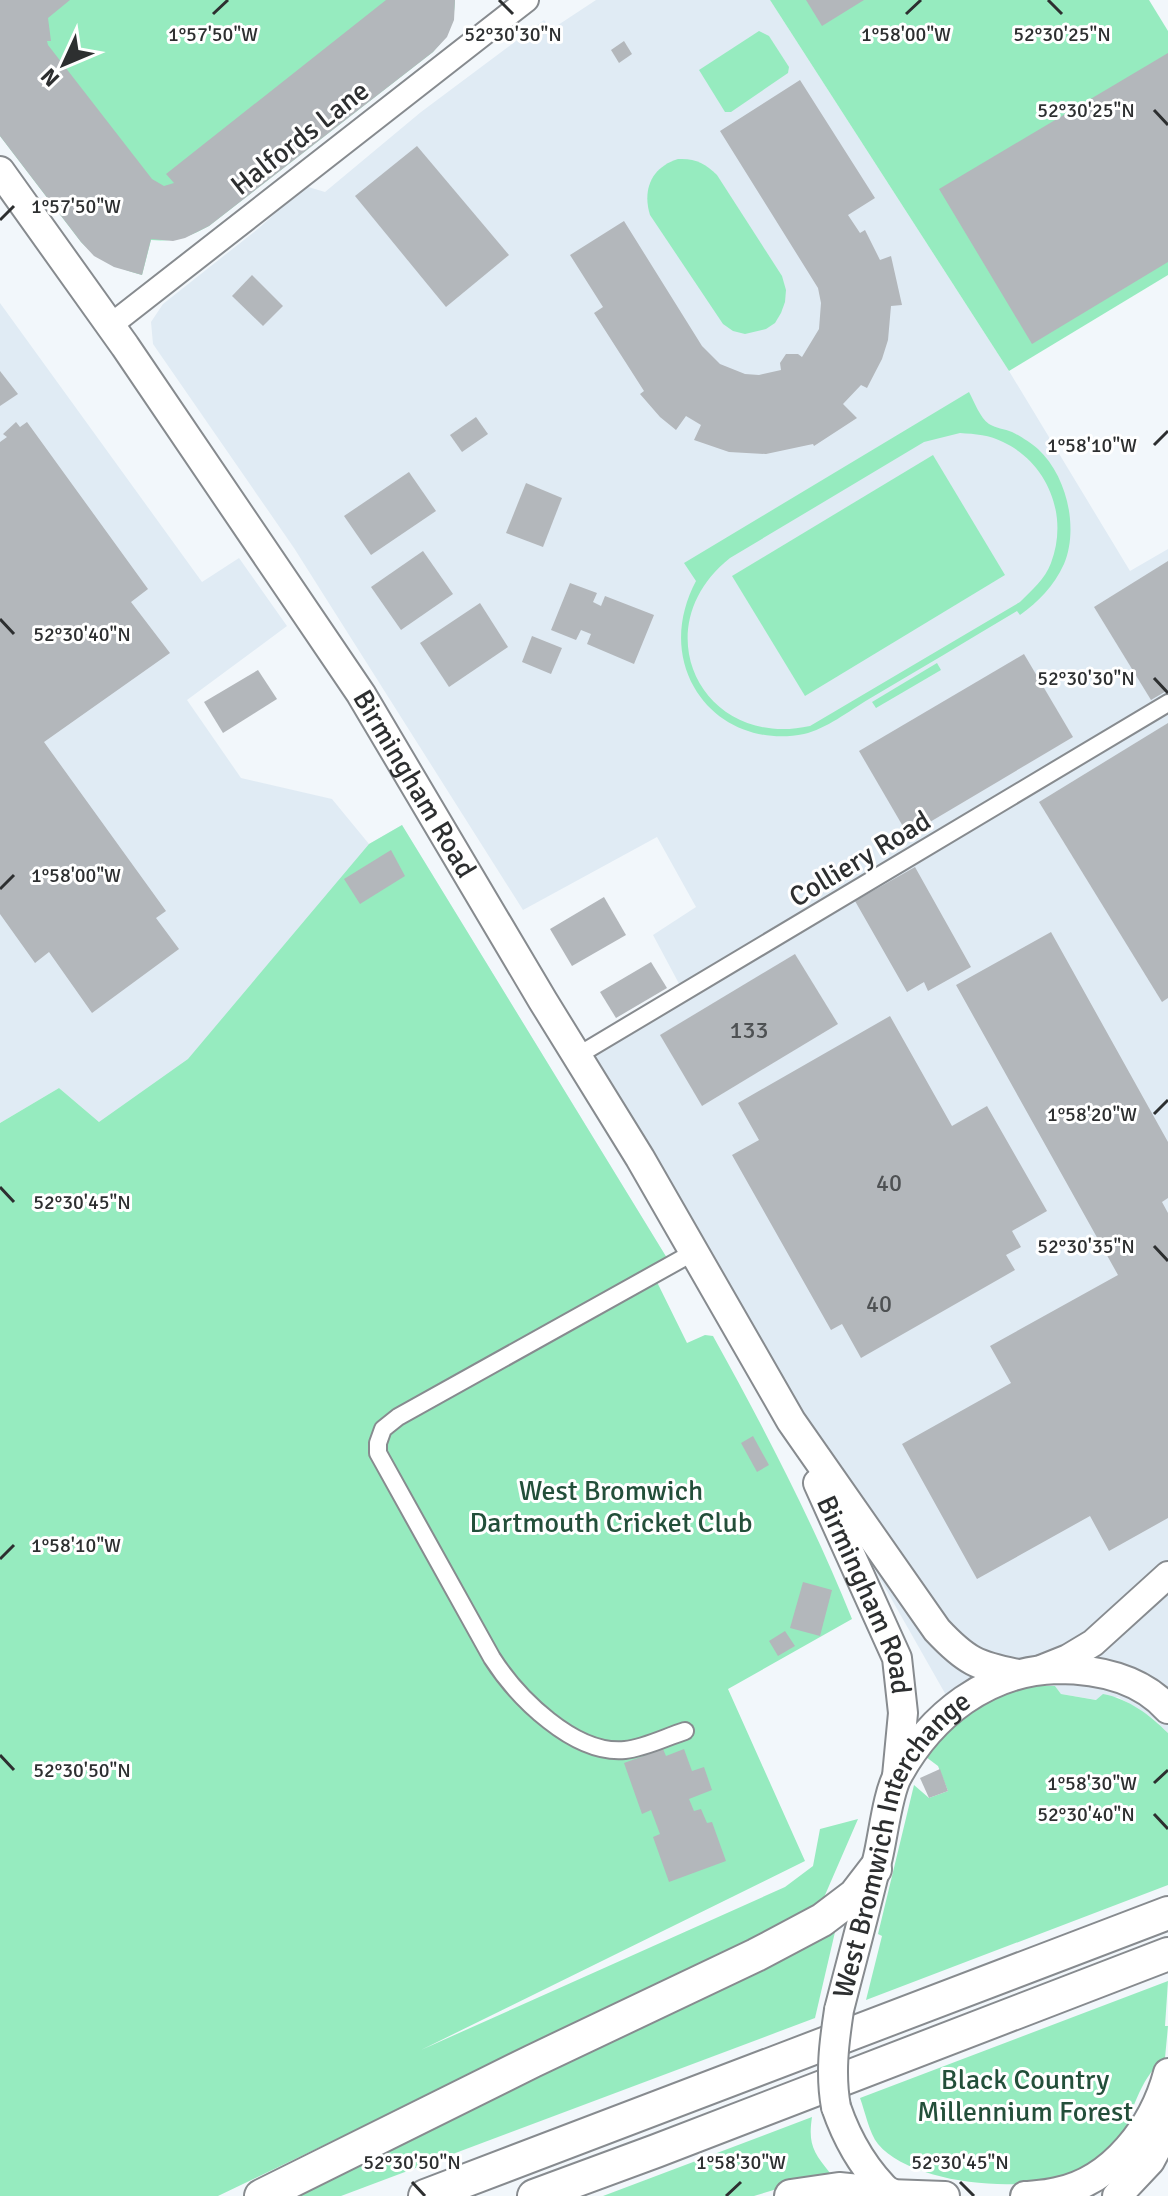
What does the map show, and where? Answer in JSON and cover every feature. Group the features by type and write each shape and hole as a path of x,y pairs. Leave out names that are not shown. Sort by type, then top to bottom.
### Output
{"highway":[{"name":"Birmingham Road","path":"0,171 111,325 361,694 694,1252 791,1421 937,1630 959,1653 984,1668 1029,1672"},
{"name":"Birmingham Road","path":"791,1421 897,1658 903,1713 897,1776"},
{"name":"West Bromwich Interchange","path":"891,2195 865,2166 847,2137 832,2087 839,2010 897,1776 935,1724 955,1705 984,1686 1029,1672 1086,1669 1112,1676 1152,1695 1168,1709"},
{"path":"261,2196 822,1920 849,1900 875,1869"},
{"path":"425,2196 1168,1913"},
{"path":"534,2196 1168,1954"},
{"path":"1025,2196 1058,2192 1110,2165 1148,2123 1168,2073"},
{"path":"1117,2196 1150,2161 1168,2127"},
{"path":"791,2196 839,2189 891,2195 945,2196"}],"main road":[{"path":"1029,1672 1068,1658 1093,1643 1168,1575"}],"street":[{"name":"Halfords Lane","path":"111,325 527,0"},
{"name":"Colliery Road","path":"577,1056 1168,703"},
{"path":"685,1731 625,1750 604,1748 584,1742 564,1730 522,1697 492,1658 394,1485 378,1453 378,1443 383,1429 398,1417 694,1252"}],"shaded area":[{"path":"596,0 770,0 1009,371 1130,571 1168,549 1168,1733 1154,1719 1118,1697 1097,1700 1061,1694 1055,1686 959,1718 578,1056 684,993 653,935 696,907 657,837 523,910 294,548 153,344 151,322 163,304 259,228 305,186 325,192 421,112 544,20 552,29"},
{"path":"0,303 202,582 239,558 287,626 187,700 241,778 332,799 369,844 402,825 670,1263 99,1122 59,1088 0,1123"}],"green space":[{"path":"0,0 455,0 450,28 433,52 209,226 181,238 151,240 142,275 109,263 81,242 0,136"},
{"path":"770,0 1149,0 1168,31 1168,275 1009,371"},
{"path":"759,31 769,36 789,67 788,73 731,112 725,112 699,70"},
{"path":"678,159 699,162 717,175 782,276 785,302 775,323 766,329 745,334 723,324 650,215 647,196 651,180 662,167"},
{"path":"969,392 986,421 1022,438 1048,460 1068,503 1070,535 1064,564 1050,586 1027,610 1020,615 1017,611 829,724 804,734 772,736 756,733 727,721 703,701 688,674 682,647 682,621 696,581 684,563","holes":["960,433 993,438 1019,451 1043,477 1051,493 1056,510 1056,545 1051,563 1034,589 1020,602 810,726 772,729 740,720 714,702 696,677 688,648 690,617 704,586 730,558 924,442"]},
{"path":"933,455 1005,575 805,696 732,576"},
{"path":"937,663 941,670 876,708 872,702"},
{"name":"West Bromwich Dartmouth Cricket Club","path":"402,825 670,1263 655,1278 687,1343 705,1335 713,1336 787,1476 852,1619 728,1689 805,1861 421,2050 785,1887 813,1866 820,1829 858,1819 822,1902 218,2196 0,2196 0,1123 59,1088 99,1122 188,1059 369,844"},
{"path":"1039,1686 1055,1686 1061,1694 1096,1700 1103,1694 1122,1700 1146,1714 1168,1733 1168,1885 866,2000 882,1936 878,1934 914,1785 929,1798 948,1791 938,1766 926,1757 949,1729 975,1708 1004,1694"},
{"path":"835,1932 815,2018 341,2196 285,2196 510,2084"},
{"name":"Black Country Millennium Forest","path":"1168,1981 1165,2058 1151,2072 1140,2092 1126,2134 1100,2157 1079,2170 1051,2180 1026,2184 970,2182 916,2169 894,2158 875,2139 860,2098"},
{"path":"812,2117 813,2147 830,2173 754,2196 603,2196"}],"building":[{"path":"0,0 70,0 48,18 51,41 47,41 48,45 152,179 164,186 174,183 166,174 386,0 455,0 454,20 447,37 433,52 209,226 173,241 151,239 142,275 114,267 94,256 0,136"},
{"path":"806,0 864,0 822,26"},
{"path":"624,41 632,54 619,63 611,50"},
{"path":"1168,53 1168,262 1032,344 939,189"},
{"path":"800,80 875,198 848,215 860,233 865,230 880,260 891,256 902,305 891,306 888,340 867,388 861,385 843,404 857,418 814,446 766,454 729,452 694,440 701,425 686,416 676,430 640,394 644,391 594,313 603,307 570,255 624,221 702,346 720,364 745,374 759,375 781,370 780,363 786,354 802,357 819,329 821,303 818,288 720,131"},
{"path":"417,146 509,255 446,307 355,196"},
{"path":"252,275 283,306 263,326 232,296"},
{"path":"0,371 18,394 0,406"},
{"path":"476,417 488,434 462,452 450,435"},
{"path":"16,422 20,427 27,422 148,589 131,602 170,653 44,742 166,911 156,918 179,949 92,1013 49,952 35,963 0,914 0,442 7,437 3,434"},
{"path":"409,472 436,511 371,555 344,516"},
{"path":"526,483 562,498 543,547 506,533"},
{"path":"423,551 453,594 401,630 371,587"},
{"path":"1168,561 1168,690 1151,700 1094,607"},
{"path":"570,583 597,593 593,602 601,606 605,596 654,615 634,664 587,644 591,634 581,630 576,640 551,630"},
{"path":"480,603 508,647 449,687 420,643"},
{"path":"532,636 562,648 551,674 522,662"},
{"path":"1024,654 1073,737 908,835 859,751"},
{"path":"258,670 277,699 223,733 204,702"},
{"path":"1168,723 1168,998 1162,1002 1039,802"},
{"path":"391,850 405,876 360,904 344,879"},
{"path":"915,867 971,967 928,991 924,982 907,992 855,901"},
{"path":"604,897 626,935 572,966 550,929"},
{"path":"1051,932 1168,1142 1168,1198 1162,1202 1168,1213 1168,1518 1109,1551 1090,1516 977,1579 902,1444 1011,1383 990,1346 1118,1275 956,985"},
{"path":"795,954 838,1024 702,1106 660,1035"},
{"path":"651,962 667,988 616,1018 600,992"},
{"path":"890,1016 952,1126 987,1106 1047,1211 1012,1231 1021,1247 1006,1255 1015,1270 861,1358 842,1324 831,1330 732,1155 759,1140 738,1103"},
{"path":"753,1436 769,1465 757,1472 741,1443"},
{"path":"803,1582 832,1590 820,1636 790,1628"},
{"path":"785,1631 795,1646 778,1656 769,1641"},
{"path":"663,1749 666,1756 684,1749 692,1771 704,1767 712,1790 689,1799 694,1811 701,1809 707,1823 712,1822 726,1861 669,1882 653,1837 660,1834 651,1810 642,1814 624,1763"},
{"path":"940,1769 948,1791 929,1798 920,1778"}]}
